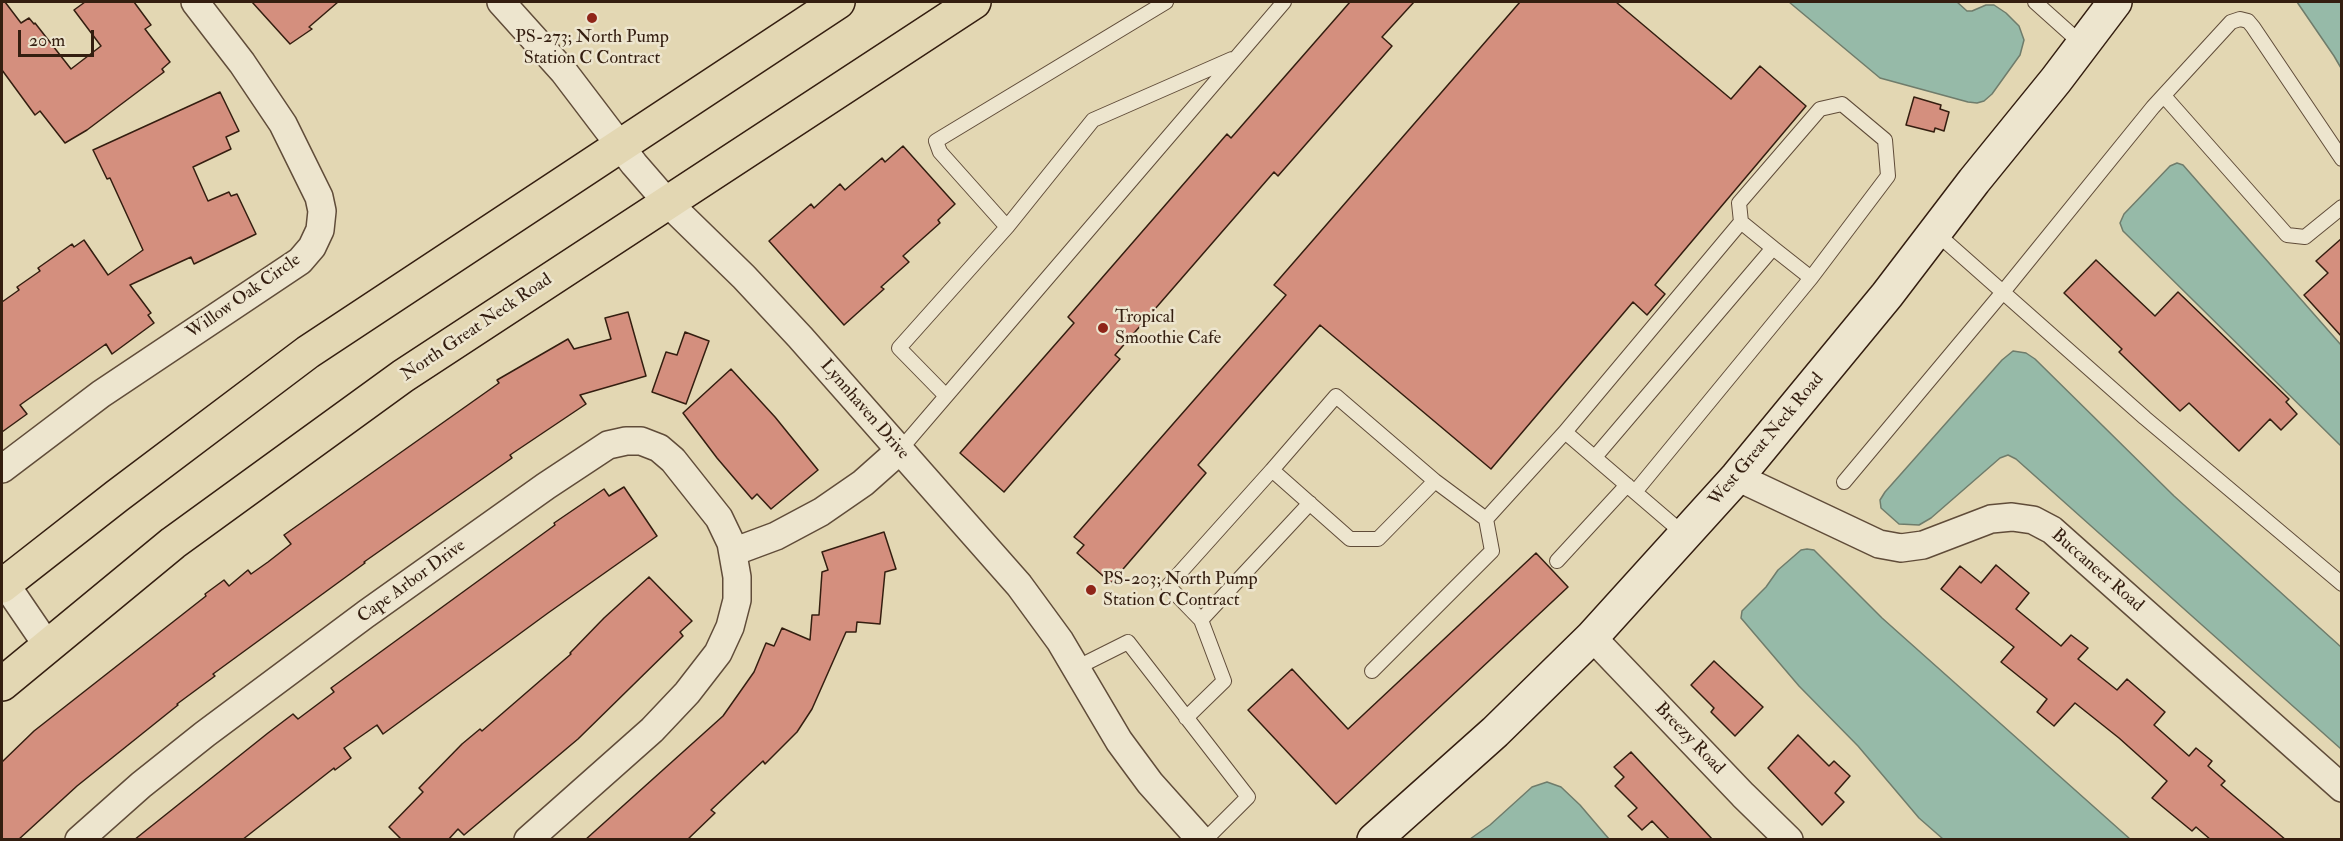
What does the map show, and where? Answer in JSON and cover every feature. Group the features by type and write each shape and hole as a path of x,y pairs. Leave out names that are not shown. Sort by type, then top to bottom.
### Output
{"main road":[{"path":"3,583 308,352 838,2"},
{"name":"North Great Neck Road","path":"2,684 173,543 404,376 974,2"}],"street":[{"name":"Willow Oak Circle","path":"2,470 101,394 300,261 312,247 320,230 322,211 319,197 283,124 242,63 195,2"},
{"name":"Lynnhaven Drive","path":"501,2 564,72 667,202 744,277 1019,585 1060,641 1119,741 1150,783 1203,840"},
{"name":"West Great Neck Road","path":"1374,840 1495,732 1592,637 1737,477 1887,295 2115,2"},
{"name":"Cape Arbor Drive","path":"79,840 141,785 205,734 366,614 546,486 608,445 626,441 641,441 659,448 673,460 719,518 733,552 737,577 737,600 730,627 718,653 687,693 652,730 528,840"},
{"path":"733,552 776,536 821,512 863,483 899,451"},
{"name":"Buccaneer Road","path":"1737,477 1879,544 1901,548 1923,546 1990,519 2012,517 2033,520 2052,530 2342,788"},
{"path":"3,583 47,645"},
{"name":"Breezy Road","path":"1592,637 1788,840"}],"lane":[{"path":"1006,226 940,152 936,141 1166,2"},
{"path":"899,451 1284,2"},
{"path":"2035,2 2083,45"},
{"path":"1844,482 2164,96 2231,22 2248,21 2342,159"},
{"path":"946,396 899,348 1006,226 1093,120 1236,58"},
{"path":"2164,96 2287,235 2305,237 2342,207"},
{"path":"1557,561 1631,489 1811,278 1888,176 1885,140 1842,104 1820,109 1738,203 1741,222 1811,278"},
{"path":"1486,519 1565,432 1741,222"},
{"path":"1935,232 2145,418 2342,584"},
{"path":"1595,457 1773,248"},
{"path":"1186,718 1224,681 1200,620 1167,586 1336,396 1435,481 1486,519 1492,551 1372,671"},
{"path":"1565,432 1685,535"},
{"path":"1272,470 1350,539 1378,539 1435,481"},
{"path":"1200,620 1310,503"},
{"path":"1076,668 1128,642 1248,797 1203,840"}],"shaded area":[{"path":"1789,2 1957,2 1967,11 1994,5 2019,26 2024,40 2020,55 1992,94 1984,101 1968,102 1880,78"},
{"path":"2297,2 2341,2 2341,68 2334,56"},
{"path":"2177,163 2183,165 2341,345 2341,446 2123,231 2120,223 2124,214 2170,166"},
{"path":"2013,351 2026,353 2035,359 2174,496 2341,647 2341,749 2016,459 2008,455 2000,458 1931,518 1919,525 1899,524 1881,508 1880,500 1885,492 2002,360"},
{"path":"1801,550 1814,550 1882,618 2130,839 1943,839 1919,818 1858,746 1799,686 1741,618 1742,611 1766,587 1778,570"},
{"path":"1547,782 1561,787 1609,839 1470,839 1490,825 1532,787"}],"building":[{"path":"2,2 5,2 21,23 29,18 35,23 71,69 101,46 74,10 85,2 134,2 151,25 145,29 170,62 162,69 164,72 87,130 65,143 40,111 35,115 2,70"},
{"path":"252,2 338,2 309,27 312,29 290,44"},
{"path":"1350,2 1414,2 1382,37 1392,46 1278,176 1274,172 1115,355 1120,359 1004,492 960,453 1074,323 1068,317 1227,134 1231,138"},
{"path":"1520,2 1616,2 1731,99 1760,66 1806,106 1655,285 1665,294 1647,315 1633,302 1491,469 1320,325 1198,465 1206,473 1111,583 1077,553 1084,545 1074,537 1286,295 1274,285"},
{"path":"220,92 239,131 226,137 231,149 193,167 208,201 229,192 231,196 237,194 256,234 194,264 191,257 130,285 151,313 148,315 154,323 112,354 106,344 20,405 27,414 2,432 2,302 19,290 17,287 40,271 38,268 72,244 74,247 84,240 108,275 143,250 110,178 107,179 93,150"},
{"path":"1914,97 1941,105 1940,109 1949,112 1944,131 1935,128 1934,132 1906,125"},
{"path":"903,146 955,204 938,220 940,223 903,256 909,262 881,287 884,289 844,325 769,241 811,204 814,208 840,184 845,190 882,158 885,162"},
{"path":"2342,238 2342,337 2304,295 2328,273 2316,261"},
{"path":"2096,260 2155,316 2178,292 2289,399 2286,402 2297,414 2281,430 2270,419 2239,451 2189,403 2180,411 2119,352 2122,349 2064,293"},
{"path":"628,312 646,376 580,395 586,404 510,455 512,458 364,562 213,674 215,676 77,786 18,840 2,840 2,762 34,731 224,580 229,586 248,570 251,574 268,562 291,544 284,535 499,383 497,380 568,339 574,349 611,339 605,318"},
{"path":"685,332 709,341 686,404 652,392 666,352 677,355"},
{"path":"731,369 775,417 818,470 771,509 757,494 752,499 683,413"},
{"path":"624,487 657,536 383,734 377,725 344,748 351,758 335,770 334,768 242,840 134,840 293,714 298,719 334,692 331,688 555,525 554,523 604,489 609,496"},
{"path":"884,532 896,569 885,572 880,624 857,622 856,632 846,632 812,709 797,732 765,764 763,761 711,810 715,813 687,840 585,840 723,716 754,672 766,643 774,646 782,628 810,640 812,615 819,615 822,572 828,570 822,552"},
{"path":"1536,553 1568,587 1336,804 1248,710 1292,669 1348,729"},
{"path":"1996,565 2029,593 2016,609 2061,646 2071,635 2088,648 2078,659 2117,690 2127,679 2165,712 2154,725 2189,756 2196,748 2212,761 2208,766 2225,781 2221,785 2286,840 2211,840 2196,827 2192,831 2152,798 2167,781 2075,703 2054,726 2037,712 2047,699 2001,662 2014,647 1941,589 1960,566 1981,583"},
{"path":"649,577 692,621 680,632 683,636 578,739 464,835 458,829 448,840 402,840 389,827 423,792 419,788 462,744 480,729 482,731 571,654 604,618"},
{"path":"1714,661 1763,707 1735,736 1711,712 1714,708 1691,685"},
{"path":"1798,735 1829,766 1834,761 1850,776 1835,793 1844,802 1822,825 1768,768"},
{"path":"1631,752 1713,840 1670,840 1652,821 1642,830 1628,816 1637,808 1615,786 1624,777 1614,767"}],"place":[{"name":"PS-273; North Pump Station C Contract","path":"592,18"},
{"name":"Tropical Smoothie Cafe","path":"1103,328"},
{"name":"PS-203; North Pump Station C Contract","path":"1091,590"}]}
